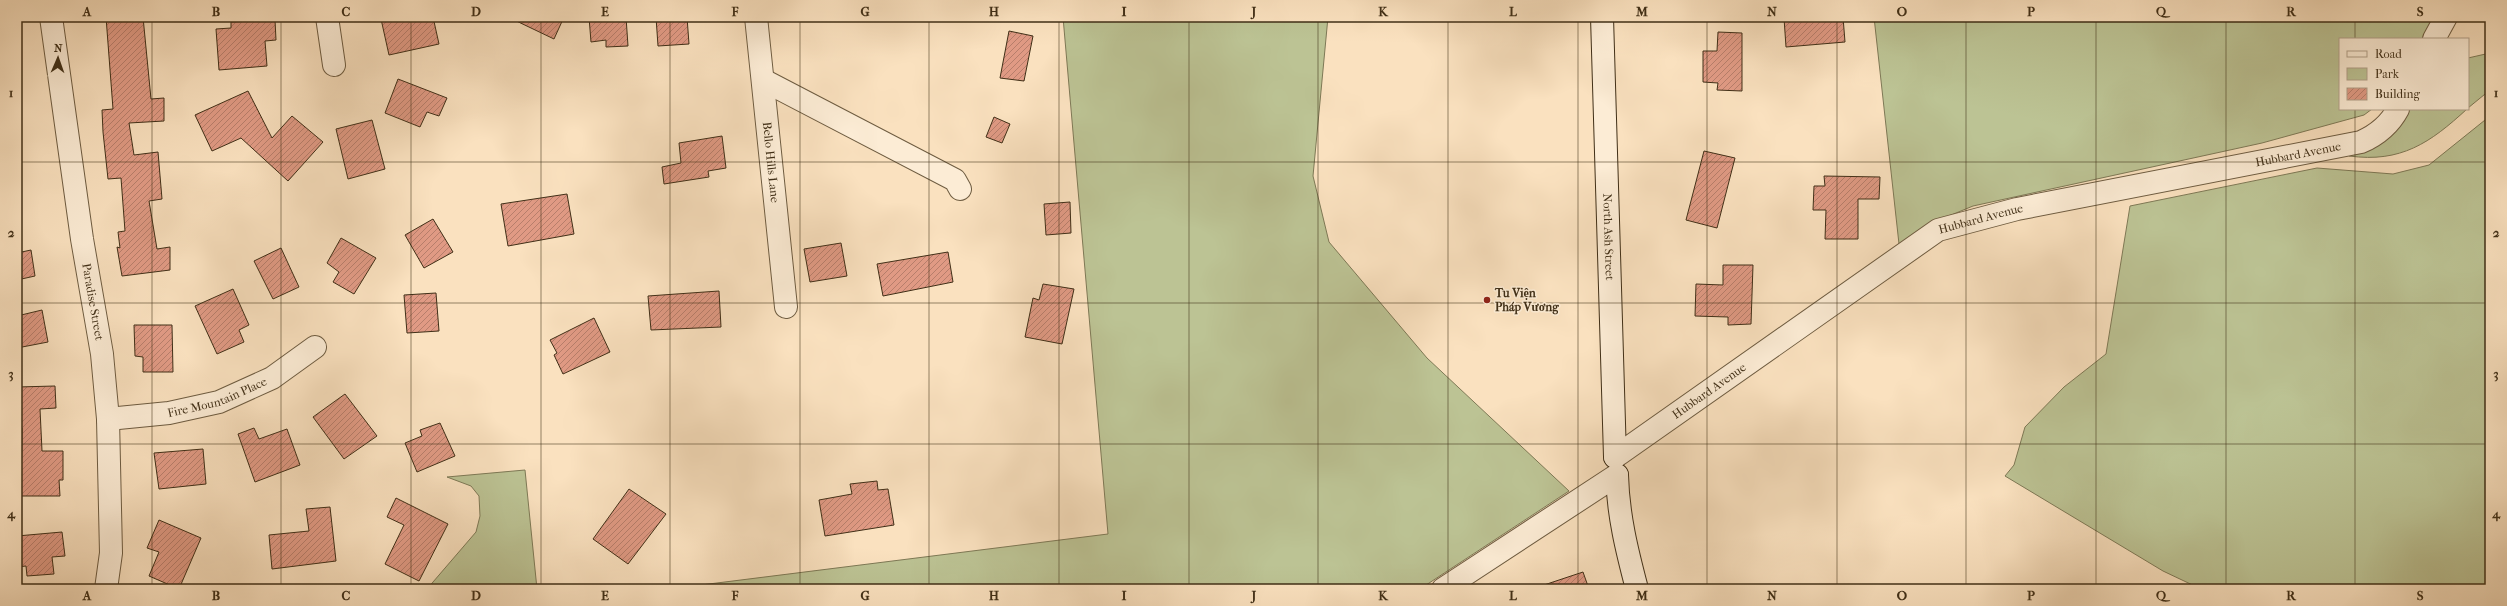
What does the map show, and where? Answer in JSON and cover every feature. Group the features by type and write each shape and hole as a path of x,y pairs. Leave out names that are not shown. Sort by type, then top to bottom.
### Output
{"street":[{"name":"Paradise Street","path":"51,17 82,239 102,354 108,419 112,553 106,589"},
{"path":"327,17 334,65"},
{"name":"Bello Hills Lane","path":"756,17 786,307"},
{"name":"North Ash Street","path":"1602,17 1618,503 1623,536 1637,589"},
{"path":"2435,38 2446,17"},
{"path":"763,80 956,180 960,189"},
{"name":"Hubbard Avenue","path":"1443,589 1616,466 1938,230 2017,209 2361,142 2374,136 2392,119 2397,110"},
{"name":"Fire Mountain Place","path":"108,419 169,414 219,402 272,378 315,347"}],"green space":[{"path":"1063,17 1328,17 1313,176 1329,242 1427,358 1569,491 1420,589 669,589 1108,534"},
{"path":"1874,17 2434,17 2423,38 2339,38 2339,110 2371,110 2364,115 2262,143 1973,206 1939,220 1899,244"},
{"path":"2490,53 2490,90 2469,107 2469,58"},
{"path":"2402,110 2466,110 2440,132 2414,148 2384,156 2367,157 2349,156 2347,150"},
{"path":"2490,116 2490,589 2201,589 2163,571 2005,476 2014,465 2025,427 2064,387 2106,354 2130,206 2317,168 2393,174 2429,165"},
{"path":"525,470 537,589 427,589 476,532 480,516 479,496 471,486 447,477"}],"building":[{"path":"106,17 143,17 151,99 164,98 164,121 129,123 134,155 158,152 162,199 149,201 157,249 170,247 170,270 122,276 117,247 120,248 118,232 125,231 121,178 108,179 103,132 102,110 113,109"},
{"path":"392,17 433,17 439,44 389,55 381,19"},
{"path":"508,17 564,17 554,39"},
{"path":"589,17 626,17 628,46 606,47 606,40 591,42"},
{"path":"656,17 687,17 689,44 658,46"},
{"path":"1843,17 1845,42 1786,47 1784,18"},
{"path":"275,20 276,40 265,41 267,66 219,70 216,29 231,28 231,22"},
{"path":"1009,31 1033,36 1024,81 1000,78"},
{"path":"1718,32 1742,33 1742,91 1717,90 1718,83 1703,82 1703,51 1717,51"},
{"path":"398,79 447,98 439,116 427,112 420,127 385,113"},
{"path":"248,91 272,138 292,116 323,142 288,181 241,138 212,151 195,115"},
{"path":"994,117 1010,124 1002,143 986,137"},
{"path":"372,120 385,169 348,179 336,129"},
{"path":"722,136 726,168 708,171 709,177 664,184 662,167 681,163 679,143"},
{"path":"1704,151 1735,158 1717,228 1686,220"},
{"path":"1824,176 1880,177 1879,199 1858,199 1858,239 1825,239 1826,210 1813,210 1814,186 1825,186"},
{"path":"567,194 574,234 508,246 501,204"},
{"path":"1070,202 1071,233 1046,235 1044,204"},
{"path":"433,219 453,252 424,268 405,235"},
{"path":"341,238 376,258 354,294 333,282 339,272 327,263"},
{"path":"841,243 847,276 810,282 804,249"},
{"path":"281,248 299,287 273,299 254,261"},
{"path":"31,250 35,276 17,280 17,253"},
{"path":"948,252 953,282 883,296 877,264"},
{"path":"1723,265 1753,265 1751,324 1728,325 1728,317 1695,316 1696,284 1723,285"},
{"path":"1043,284 1074,289 1062,344 1025,337 1033,298 1039,300"},
{"path":"233,289 249,325 239,330 244,342 217,354 195,306"},
{"path":"719,291 721,327 651,330 648,296"},
{"path":"436,293 439,331 407,333 404,295"},
{"path":"42,310 48,342 17,348 17,316"},
{"path":"594,318 610,352 563,374 554,355 557,353 550,340"},
{"path":"134,325 172,325 173,372 143,372 143,357 135,356"},
{"path":"55,386 56,408 40,409 42,451 63,451 63,480 59,480 60,496 21,496 22,428 17,428 17,387"},
{"path":"345,394 377,436 344,459 313,417"},
{"path":"440,423 455,456 417,472 405,443 422,436 420,430"},
{"path":"254,428 259,439 287,429 300,465 255,482 238,434"},
{"path":"203,449 206,484 159,489 154,453"},
{"path":"877,481 878,490 888,489 894,525 825,536 819,500 852,494 850,484"},
{"path":"629,489 666,514 628,564 593,539"},
{"path":"396,498 448,524 419,581 385,564 404,525 387,517"},
{"path":"330,507 336,561 272,569 269,535 309,531 306,509"},
{"path":"159,520 201,538 179,589 149,576 159,552 147,548"},
{"path":"62,532 65,556 52,557 54,574 27,576 26,566 17,567 17,536"},
{"path":"1583,572 1589,589 1542,589 1541,586"}],"place":[{"name":"Tu Viện Pháp Vương","path":"1487,300"}]}
